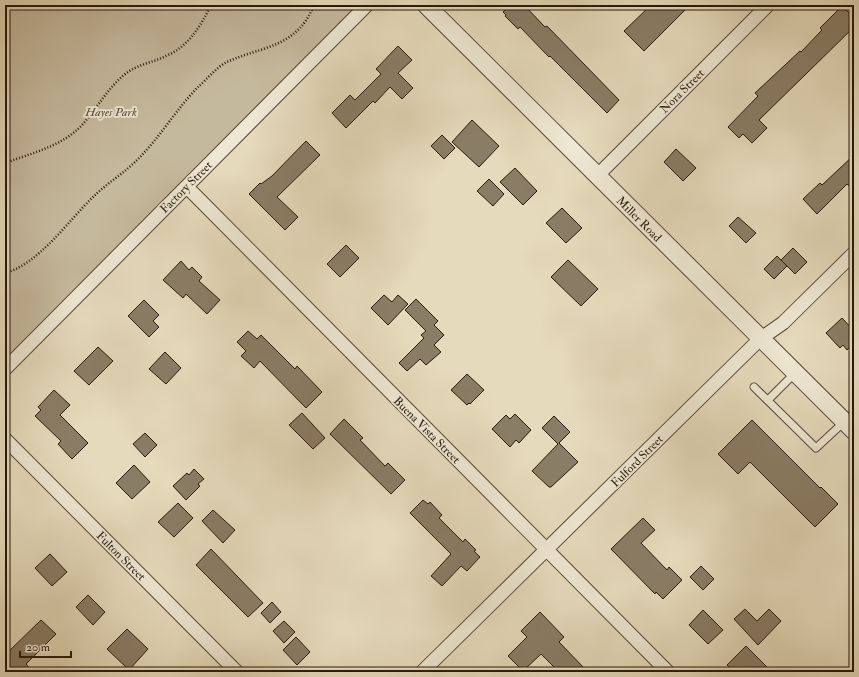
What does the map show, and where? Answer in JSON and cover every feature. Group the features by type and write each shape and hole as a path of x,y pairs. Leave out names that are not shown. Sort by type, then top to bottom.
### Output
{"street":[{"name":"Factory Street","path":"5,369 367,5"},
{"name":"Miller Road","path":"426,5 760,340 849,426"},
{"name":"Nora Street","path":"597,176 768,5"},
{"name":"Buena Vista Street","path":"187,187 668,672"},
{"name":"Fulford Street","path":"422,672 760,340 784,322 854,253"},
{"name":"Fulton Street","path":"5,439 237,672"}],"lane":[{"path":"768,400 795,373"},
{"path":"754,386 816,448 849,426"}],"path":[{"path":"5,163 48,148 82,125 124,75 142,63 166,56 187,44 202,22 211,5"},
{"path":"5,273 16,270 34,257 93,197 138,159 198,87 225,63 279,44 296,32 311,12 314,5"}],"green space":[{"name":"Hayes Park","path":"5,5 367,5 5,369"}],"building":[{"path":"511,5 524,5 545,27 547,26 619,100 607,113 520,27 518,29 505,16 506,15 503,12"},
{"path":"651,5 690,5 644,51 624,31"},
{"path":"842,6 854,18 854,27 759,120 767,128 752,143 743,134 739,138 728,127 758,96 755,93 800,51 801,52 822,30 820,28"},
{"path":"398,46 412,60 398,73 413,88 402,99 390,87 375,103 373,101 346,128 332,113 350,95 355,100 381,74 376,69"},
{"path":"472,120 499,146 479,167 452,142"},
{"path":"442,135 455,148 444,159 431,146"},
{"path":"306,141 320,155 277,197 298,217 285,230 249,194 260,183 261,184 272,176"},
{"path":"676,149 696,168 683,181 664,162"},
{"path":"854,155 854,190 847,184 817,214 803,199 820,183 822,185"},
{"path":"515,168 537,191 523,205 500,182"},
{"path":"489,179 504,194 493,206 477,191"},
{"path":"562,208 582,228 566,243 546,223"},
{"path":"738,217 756,233 746,243 729,226"},
{"path":"346,245 359,258 340,277 327,264"},
{"path":"793,248 807,262 795,274 781,260"},
{"path":"777,256 787,266 774,279 764,269"},
{"path":"568,260 598,289 581,306 551,277"},
{"path":"181,261 189,270 192,267 202,277 199,281 220,300 207,314 186,294 183,298 163,280"},
{"path":"384,295 392,302 398,295 408,304 388,325 371,308"},
{"path":"416,299 438,321 434,325 444,335 434,345 441,352 426,365 420,359 407,371 399,363 424,338 421,335 426,331 405,310"},
{"path":"144,300 159,315 153,321 159,327 149,337 128,316"},
{"path":"842,318 854,331 854,343 847,350 843,345 840,348 826,333"},
{"path":"248,331 257,339 261,335 295,369 297,366 322,392 306,408 260,361 254,368 241,356 246,351 237,342"},
{"path":"98,347 113,361 89,385 74,371"},
{"path":"165,352 181,368 166,384 149,369"},
{"path":"467,374 484,390 470,404 469,403 467,405 451,390"},
{"path":"54,390 70,405 60,415 88,443 72,459 58,444 61,441 35,416 41,410 38,407"},
{"path":"302,413 325,438 313,449 289,425"},
{"path":"515,414 531,430 519,443 516,440 510,447 492,429 506,415 510,419"},
{"path":"554,416 570,432 559,443 578,462 551,487 549,487 532,471 558,444 542,428"},
{"path":"344,419 363,438 360,440 385,466 388,463 405,480 391,494 330,434"},
{"path":"752,420 838,504 815,527 750,462 738,474 718,454"},
{"path":"145,433 157,445 145,457 133,444"},
{"path":"134,465 150,482 132,499 116,483"},
{"path":"194,469 204,479 198,484 200,486 186,500 173,486 187,473 189,475"},
{"path":"423,500 428,504 430,502 442,515 439,518 463,542 465,539 476,550 474,551 480,557 467,571 461,566 442,586 431,576 451,554 410,513"},
{"path":"178,503 193,518 174,537 158,522"},
{"path":"213,510 235,530 223,543 202,521"},
{"path":"643,518 655,530 641,543 667,570 669,567 682,580 663,599 656,592 655,594 611,549"},
{"path":"211,549 263,603 248,617 196,565"},
{"path":"50,554 67,572 52,586 35,568"},
{"path":"701,566 714,579 703,590 690,577"},
{"path":"88,595 105,612 93,625 76,607"},
{"path":"272,602 281,612 270,623 261,613"},
{"path":"745,609 757,621 769,609 781,621 758,645 734,619"},
{"path":"703,610 723,630 708,644 689,625"},
{"path":"540,612 564,637 559,642 588,672 559,672 541,654 523,671 508,656 527,637 521,631"},
{"path":"41,620 56,634 26,664 33,672 5,672 5,655"},
{"path":"284,621 295,632 284,643 273,631"},
{"path":"127,629 148,649 129,670 107,649"},
{"path":"296,637 310,652 297,665 283,650"},
{"path":"746,646 772,672 734,672 727,665"}]}
